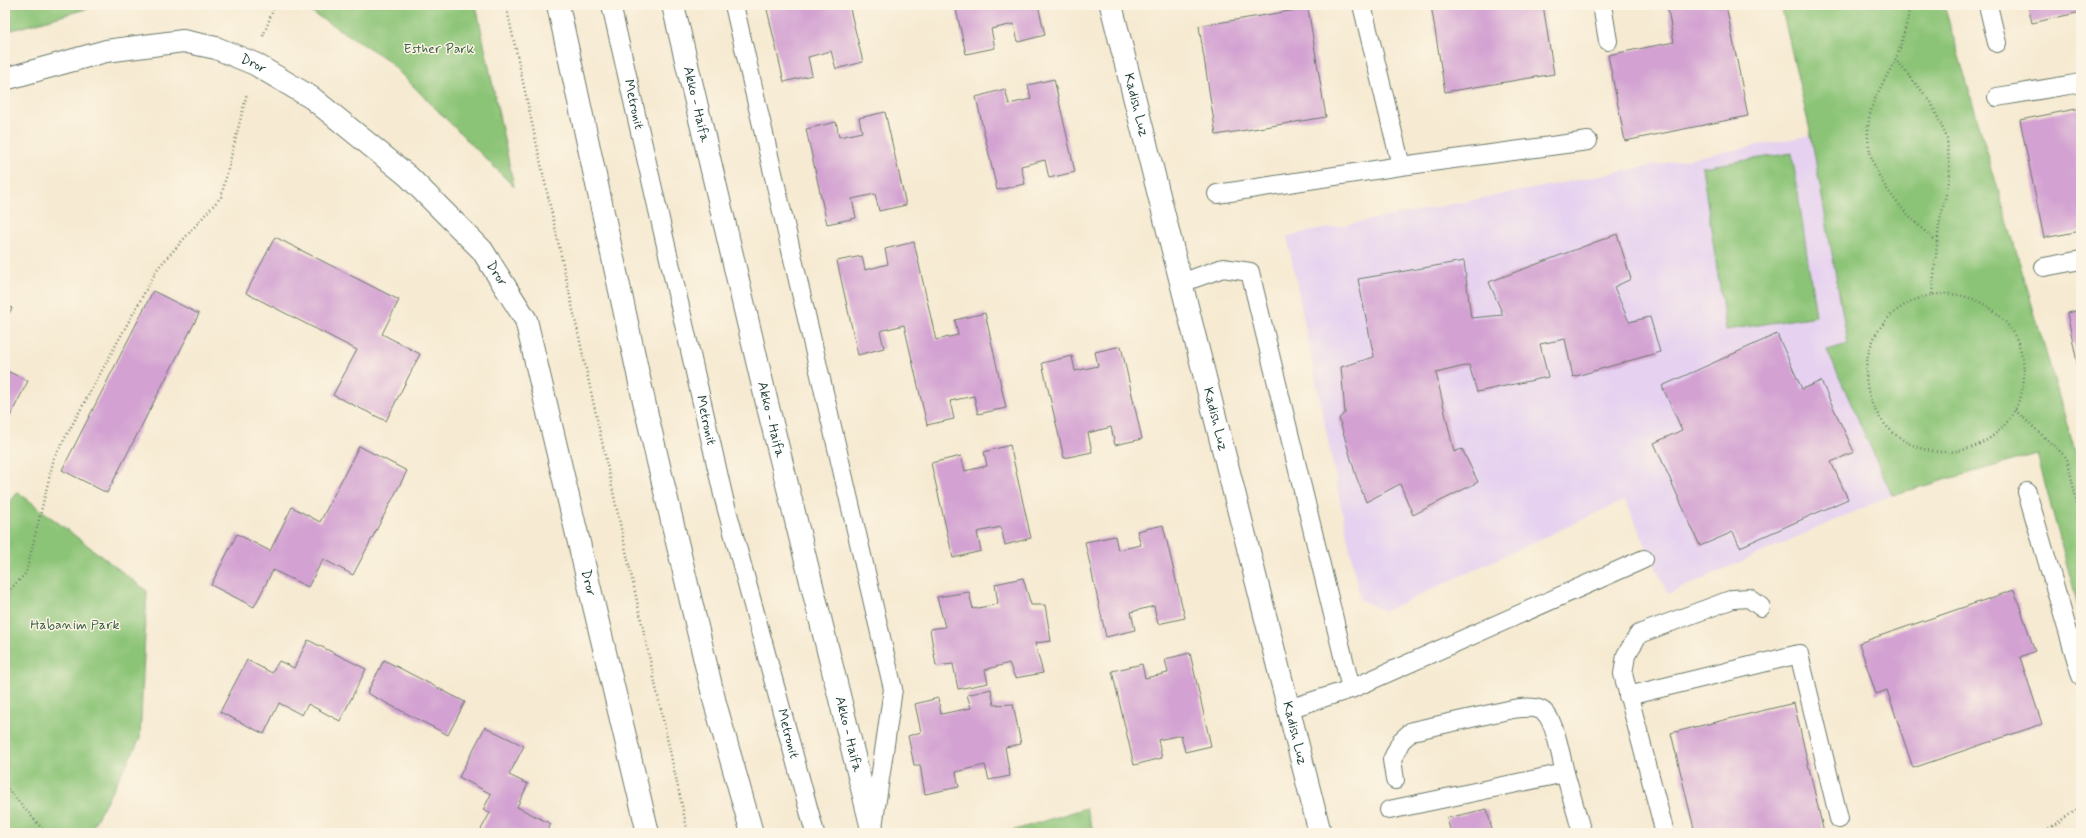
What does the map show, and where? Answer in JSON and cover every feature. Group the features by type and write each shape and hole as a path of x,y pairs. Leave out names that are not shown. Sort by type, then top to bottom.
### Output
{"main road":[{"path":"558,5 648,422 714,695 752,833"},
{"name":"Akko - Haifa","path":"673,5 766,400 873,832"},
{"name":"Kadish Luz","path":"1111,5 1320,833"},
{"name":"Dror","path":"5,79 106,51 183,41 216,48 255,64 312,98 408,176 482,250 526,320 648,833"}],"lane":[{"name":"Metronit","path":"611,5 724,499 815,833"},
{"path":"734,5 893,689 873,832"},
{"path":"1362,5 1401,166"},
{"path":"1602,5 1608,41"},
{"path":"1988,5 1997,43"},
{"path":"1997,97 2081,83"},
{"path":"1217,194 1401,166 1588,140"},
{"path":"2044,267 2081,260"},
{"path":"1181,283 1223,268 1250,272 1351,689"},
{"path":"2027,492 2081,676"},
{"path":"1288,708 1351,689 1644,558"},
{"path":"1665,833 1623,674 1626,655 1639,634 1733,599 1749,598 1761,607"},
{"path":"1628,696 1799,654 1839,819"},
{"path":"1396,780 1392,760 1401,741 1412,731 1513,709 1529,708 1542,710 1551,721 1582,833"},
{"path":"1389,810 1565,773"}],"path":[{"path":"5,595 26,573 54,458 158,268 221,197 255,64 275,5"},
{"path":"506,5 688,833"},
{"path":"1910,5 1895,59 1874,102 1866,136 1877,174 1908,216 1938,243"},
{"path":"1895,59 1931,102 1947,138 1950,177 1938,243 1932,295"},
{"path":"1932,295 1959,295 1984,304 2005,321 2018,343 2025,369 2021,396 2009,420 1990,438 1967,450 1941,452 1916,447 1910,444 1894,434 1877,414 1868,391 1867,365 1873,341 1888,319 1908,303 1932,295"},
{"path":"2014,410 2067,458 2081,521"},
{"path":"5,786 46,833"},
{"path":"2042,833 2081,807"}],"shaded area":[{"path":"1811,135 1848,344 1827,350 1892,495 1668,594 1625,500 1385,611 1360,600 1287,236"}],"green space":[{"path":"5,5 100,5 5,32"},
{"name":"Esther Park","path":"300,5 476,5 514,187 385,58"},
{"path":"1781,5 1944,5 2081,472 2081,617 2037,454 1892,495 1827,350 1848,344 1811,135"},
{"path":"1792,153 1816,316 1726,330 1702,167"},
{"name":"Habanim Park","path":"18,492 147,591 140,739 89,833 5,833 5,508"},
{"path":"1086,808 1094,833 1005,833"}],"building":[{"path":"766,5 849,5 863,62 836,69 831,51 808,57 812,75 784,82"},
{"path":"955,5 1038,5 1045,35 1018,42 1014,24 991,29 995,48 966,54"},
{"path":"1431,5 1543,5 1554,74 1445,92"},
{"path":"1667,5 1726,5 1748,116 1625,141 1608,55 1674,42"},
{"path":"2028,5 2081,5 2081,12 2032,23"},
{"path":"1308,8 1326,117 1216,135 1199,26"},
{"path":"1054,79 1075,172 1049,178 1045,160 1021,166 1025,184 997,190 976,97 1005,89 1009,104 1031,99 1028,85"},
{"path":"2081,108 2081,231 2044,238 2020,120"},
{"path":"885,112 906,205 879,211 875,194 852,199 856,218 827,224 806,129 836,122 839,137 862,132 859,118"},
{"path":"1617,234 1631,279 1614,287 1629,322 1650,317 1660,352 1573,377 1565,339 1540,344 1548,377 1477,392 1469,365 1436,373 1454,452 1462,449 1478,482 1413,515 1400,484 1366,502 1356,476 1339,418 1345,413 1341,367 1374,357 1358,279 1464,261 1471,318 1503,315 1489,282"},
{"path":"275,237 399,300 382,334 420,354 386,421 333,395 357,350 246,293"},
{"path":"914,242 936,340 958,335 955,320 985,313 1006,408 978,414 974,396 950,401 954,419 927,425 904,325 880,331 884,348 858,355 837,261 862,256 865,270 888,264 885,249"},
{"path":"153,291 199,314 107,493 62,470"},
{"path":"5,304 12,308 5,321"},
{"path":"2081,310 2081,377 2080,377 2067,313"},
{"path":"1777,334 1802,389 1821,381 1854,452 1831,462 1848,499 1740,547 1733,532 1700,546 1654,443 1682,430 1662,386"},
{"path":"1121,346 1142,439 1115,445 1111,427 1088,433 1092,452 1064,458 1042,363 1072,356 1075,371 1098,366 1095,352"},
{"path":"5,370 28,381 5,426"},
{"path":"1010,445 1031,538 1005,545 1001,527 977,532 981,551 953,558 931,463 961,456 965,471 987,466 984,452"},
{"path":"359,446 407,471 353,575 323,559 308,587 273,570 254,607 211,585 237,534 270,551 292,507 320,522"},
{"path":"1163,525 1185,618 1158,624 1154,606 1131,612 1135,630 1106,637 1085,542 1115,536 1118,550 1141,545 1137,531"},
{"path":"1023,578 1031,605 1045,605 1051,641 1035,643 1043,673 1015,678 1009,663 985,670 988,683 958,689 953,664 936,666 930,629 945,627 937,597 969,592 973,609 998,604 995,584"},
{"path":"2014,590 2035,651 2020,657 2042,724 1913,768 1887,690 1876,694 1859,643"},
{"path":"308,640 366,669 340,721 308,704 302,715 279,703 264,734 220,712 247,660 272,673 279,661 294,668"},
{"path":"1190,653 1211,746 1185,752 1181,735 1158,740 1162,758 1134,765 1112,671 1142,664 1145,678 1168,673 1165,659"},
{"path":"384,660 465,702 448,735 367,693"},
{"path":"991,689 994,705 1013,704 1021,744 1005,747 1010,776 989,780 985,765 956,772 959,787 925,794 920,765 914,765 908,736 921,732 915,704 938,698 941,714 971,708 967,695"},
{"path":"1794,703 1824,833 1695,833 1671,733"},
{"path":"485,727 524,746 509,775 528,784 517,807 551,824 546,833 479,833 490,813 483,810 491,794 459,777"},
{"path":"1487,809 1493,833 1451,833 1447,818"}]}
